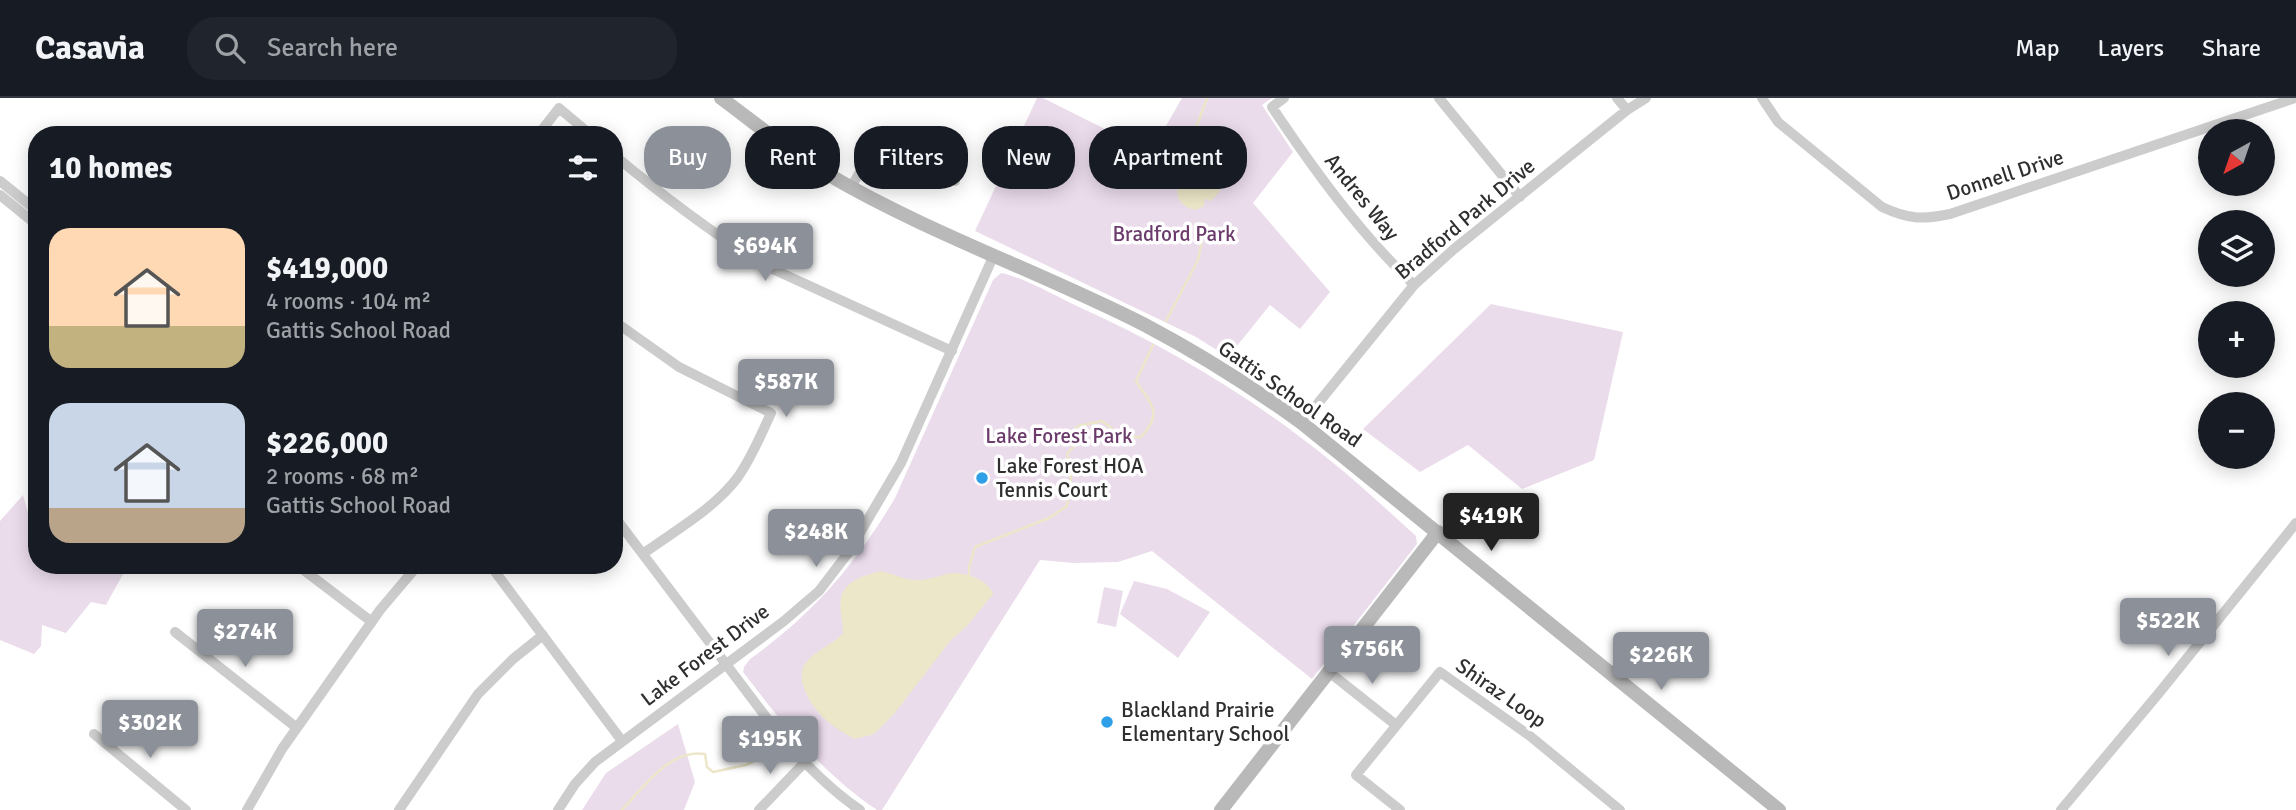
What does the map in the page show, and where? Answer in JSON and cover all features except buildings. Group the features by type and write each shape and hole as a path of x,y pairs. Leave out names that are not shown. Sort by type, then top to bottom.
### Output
{"main road":[{"name":"Gattis School Road","path":"721,98 817,167 895,211 1143,324 1226,371 1302,423 1779,810"},
{"path":"1221,810 1438,532"}],"street":[{"name":"Andres Way","path":"1284,98 1272,107 1317,175 1393,265 1414,285"},
{"path":"1439,98 1520,197"},
{"path":"1617,98 1627,110"},
{"name":"Bradford Park Drive","path":"1302,423 1414,285 1627,110 1646,98"},
{"name":"Donnell Drive","path":"1762,98 1778,122 1882,207 1915,219 1951,214 2295,98"},
{"path":"545,126 559,108 580,126"},
{"path":"623,162 693,216 766,266 952,351"},
{"path":"0,181 28,204"},
{"path":"851,187 854,182"},
{"path":"0,195 28,218"},
{"name":"Lake Forest Drive","path":"558,810 587,769 784,621 819,591 848,553 901,463 993,257"},
{"path":"623,327 679,367 771,413 749,461 719,498 644,553"},
{"path":"2060,810 2175,674 2296,523"},
{"path":"623,527 778,733 804,763 860,810"},
{"path":"310,574 372,622"},
{"path":"247,810 282,749 372,622 411,574"},
{"path":"497,574 622,741"},
{"path":"175,632 298,729"},
{"path":"399,810 478,694 513,659 543,635"},
{"name":"Shiraz Loop","path":"1399,810 1356,775 1440,671 1530,736 1620,810"},
{"path":"1329,672 1396,725"},
{"path":"94,734 186,810"},
{"path":"759,810 804,763"}],"green space":[{"name":"Bradford Park","path":"1037,98 1043,98 1099,126 1089,126 1089,189 1247,189 1247,126 1166,126 1182,98 1272,98 1262,105 1293,152 1253,203 1330,292 1300,329 1270,305 1228,357 1196,337 975,231 995,189 1075,189 1075,126 1024,126"},
{"name":"Lake Forest Park","path":"1001,273 1030,283 1113,323 1179,357 1242,396 1303,439 1353,480 1416,536 1417,544 1312,679 1152,551 1118,562 1074,563 1040,560 882,810 877,810 838,780 804,747 743,672 744,667 813,606 865,545 895,498 993,280"},
{"path":"1491,304 1623,332 1594,460 1522,489 1468,445 1420,472 1363,429"},
{"path":"23,495 28,512 28,574 123,574 106,605 91,602 66,633 42,625 41,646 34,654 0,640 0,521"},
{"path":"1134,581 1167,589 1210,612 1178,658 1120,614"},
{"path":"1104,587 1123,591 1116,627 1097,623"},
{"path":"678,724 695,782 684,810 582,810 606,773"}],"shaded area":[{"path":"1177,189 1220,191 1209,203 1210,200 1205,199 1204,206 1196,210 1183,204"},
{"path":"881,571 914,580 951,573 963,574 982,581 993,594 967,626 951,640 894,714 874,734 855,739 830,724 817,711 803,685 802,671 809,659 843,633 843,592 857,579"}],"waterway":[{"path":"1197,126 1207,98"},
{"path":"1166,321 1198,260 1202,240"},
{"path":"966,578 969,576 975,547 1049,518 1067,506 1071,478 1067,454 1082,437 1074,431 1078,426 1102,421 1123,437 1141,437 1152,421 1153,409 1136,381 1153,345"},
{"path":"622,810 648,781 680,757 705,754 707,767 713,772 746,765 775,751"}],"place":[{"name":"Lake Forest HOA Tennis Court","path":"982,478"},
{"name":"Blackland Prairie Elementary School","path":"1107,722"}]}
